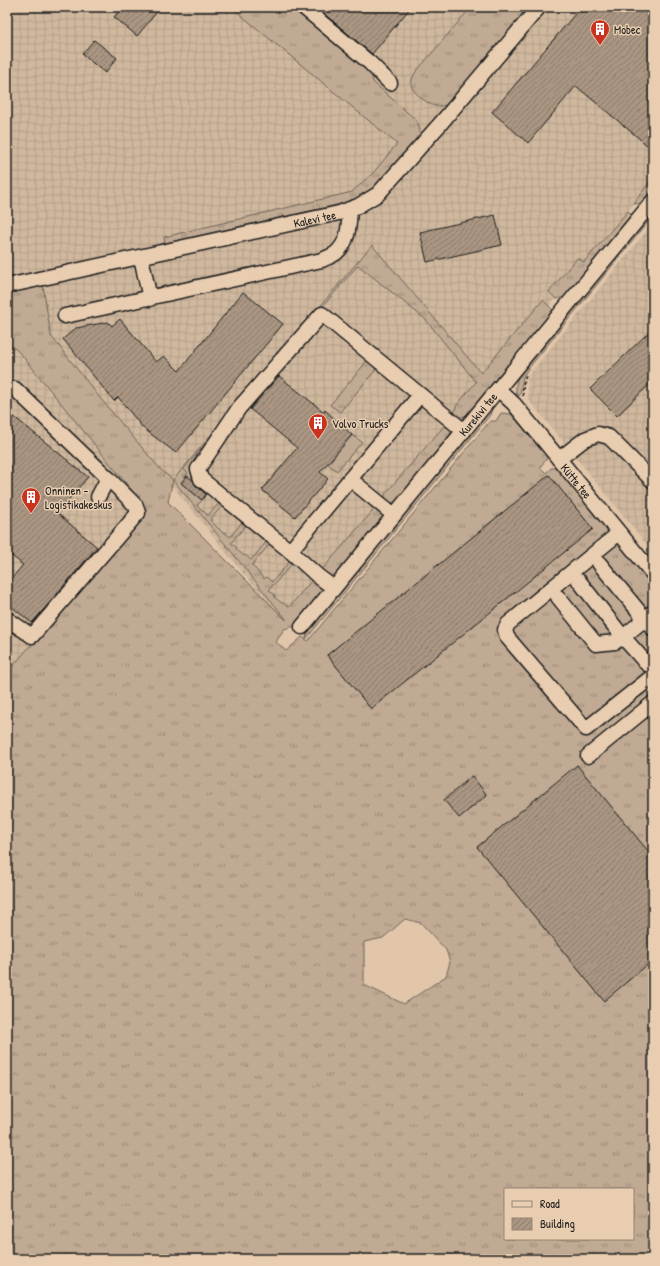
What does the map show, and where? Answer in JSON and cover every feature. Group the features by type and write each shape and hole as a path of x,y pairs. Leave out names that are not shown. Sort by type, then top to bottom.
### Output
{"street":[{"path":"302,7 370,63 390,83"},
{"name":"Kalevi tee","path":"7,286 338,213 358,206 378,194 441,123 539,7"},
{"name":"Kurekivi tee","path":"302,627 653,201"},
{"path":"65,316 150,299 322,260 336,253 344,242 349,228 350,209"},
{"path":"141,257 150,299"},
{"path":"334,588 201,479 198,469 239,408 322,314 464,431"},
{"path":"7,388 15,389 108,478 136,506 138,514 32,636 7,619"},
{"name":"Kütte tee","path":"498,389 514,404 653,574"},
{"path":"290,551 420,395"},
{"path":"559,459 585,439 598,434 609,437 653,481"},
{"path":"98,497 108,478"},
{"path":"350,479 394,515"},
{"path":"579,581 650,670 586,728 506,637 505,630 508,624 619,533"},
{"path":"558,597 596,644 615,642 650,620 599,563"},
{"path":"588,756 653,703"}],"path":[{"path":"523,397 523,385 529,370"}],"shaded area":[{"path":"7,7 653,7 653,181 285,625 170,483 7,673"},
{"path":"653,223 653,552 528,399 527,377"}],"green space":[{"path":"231,7 294,7 371,73 373,82 416,120 420,134 418,140 379,183 369,191 350,202 165,243 164,237 352,192 373,173 397,144"},
{"path":"471,7 533,7 451,103 441,106 432,105 421,98 414,91 411,85 412,79 415,73"},
{"path":"651,180 653,182 653,189 641,203 634,203"},
{"path":"653,210 653,216 527,370 523,377 520,395 517,396 516,383 521,370"},
{"path":"628,211 631,214 629,220 565,297 556,299 549,292 577,258 584,262"},
{"path":"372,245 481,373 543,300 554,311 468,415 457,417 454,414 456,406 476,382 426,320 358,265 184,469 188,473 181,483 202,500 197,506 208,515 221,501 224,504 210,520 223,533 224,532 230,537 242,522 246,525 231,543 244,556 245,555 251,560 266,542 269,545 252,565 264,579 266,577 272,582 289,562 292,564 269,590 275,595 274,597 282,603 289,607 313,579 319,585 321,589 320,597 296,626 284,629 276,642 286,651 302,637 308,641 490,421 496,421 501,413 511,414 547,456 546,460 540,467 546,473 551,468 560,470 653,583 653,1259 7,1259 7,673 147,509 20,353 7,342 7,293 43,286 51,336 100,398 161,470 173,480","holes":["173,480 286,619 168,502","405,919 421,923 446,950 450,962 446,976 404,1004 364,985 364,942 383,938"]},
{"path":"370,360 379,366 340,412 330,405 367,361"},
{"path":"489,409 492,409 490,415 306,639 307,630"},
{"path":"444,426 449,427 451,431 448,440 396,503 389,502 385,498 385,494"},
{"path":"352,435 362,442 337,471 328,464"},
{"path":"376,507 384,515 384,518 340,573 330,576 321,571"}],"building":[{"path":"123,7 161,7 137,36 114,17"},
{"path":"316,7 411,7 372,54"},
{"name":"Mobec","path":"581,7 653,7 653,150 576,86 528,143 492,112"},
{"path":"94,40 117,58 105,73 82,54"},
{"path":"495,215 502,245 427,262 420,232"},
{"path":"243,292 283,324 176,453 143,428 118,397 114,401 63,339 76,328 108,322 112,326 120,319 156,362 164,356 179,371"},
{"path":"653,328 653,381 617,416 590,389"},
{"name":"Volvo Trucks","path":"279,376 324,412 325,410 352,435 320,472 328,479 295,517 262,490 297,448 250,409"},
{"path":"7,411 88,477 57,513 97,547 32,623 7,603 7,584 23,565 7,552"},
{"path":"549,475 593,529 371,709 327,655"},
{"path":"187,476 193,480 196,486 206,494 202,500 181,483"},
{"path":"577,765 653,857 653,913 650,916 653,920 653,960 604,1001 477,847"},
{"path":"472,776 487,795 459,818 444,800"}],"place":[{"name":"Mobec","path":"600,46"},
{"name":"Volvo Trucks","path":"318,440"},
{"name":"Onninen - Logistikakeskus","path":"31,514"}]}
